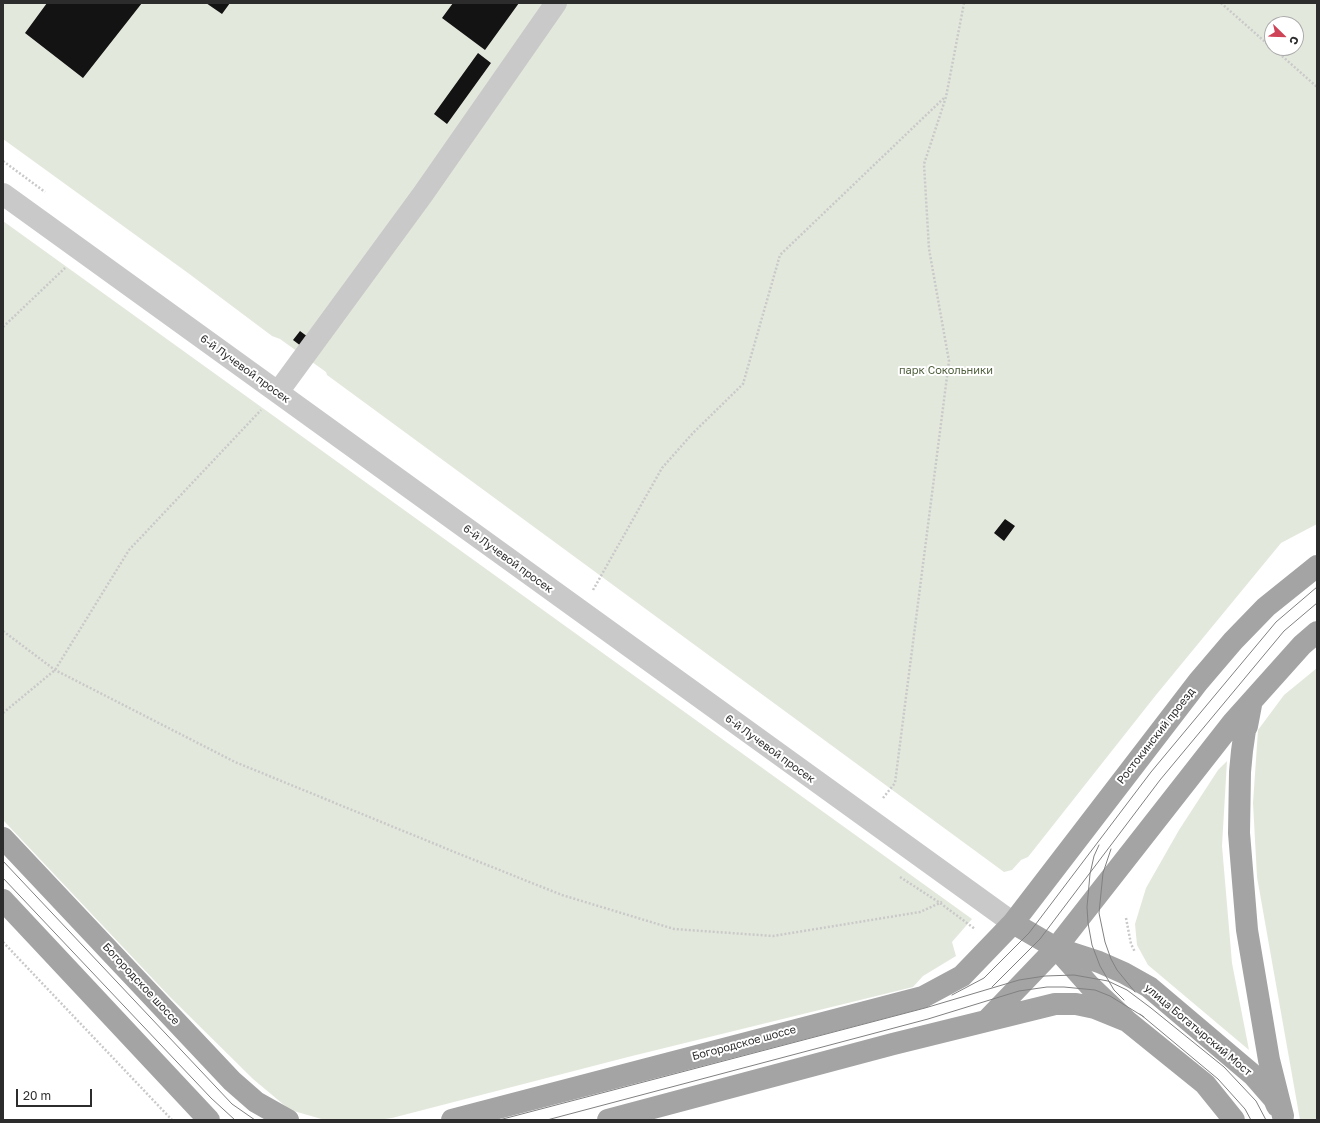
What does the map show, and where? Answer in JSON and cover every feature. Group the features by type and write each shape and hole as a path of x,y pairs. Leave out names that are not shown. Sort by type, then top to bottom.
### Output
{"main road":[{"name":"Ростокинский проезд","path":"1013,923 1203,676 1266,606 1317,566"},
{"path":"987,1020 1056,948 1253,699 1302,645 1317,632"},
{"path":"1253,699 1245,730 1242,751 1240,772 1239,833 1247,930 1269,1060 1284,1118"},
{"name":"Богородское шоссе","path":"3,838 232,1081 256,1102 288,1120"},
{"path":"3,900 209,1120"},
{"name":"Богородское шоссе","path":"452,1120 923,997 962,976 1013,923"},
{"path":"1013,923 1056,948 1090,986 1127,1021 1205,1084 1234,1120"},
{"name":"улица Богатырский Мост","path":"1056,948 1099,962 1150,987 1253,1075 1274,1099 1284,1118"},
{"path":"608,1120 893,1044 1055,1004 1076,1004 1106,1012 1127,1021"}],"street":[{"path":"278,392 422,194 556,3"},
{"name":"6-й Лучевой просек","path":"3,194 1013,923"}],"path":[{"path":"882,798 895,783 949,361 930,249 924,164 946,97 964,3"},
{"path":"1221,3 1264,41"},
{"path":"1281,56 1317,87"},
{"path":"592,590 662,468 693,433 743,384 780,255 946,97"},
{"path":"3,327 82,251"},
{"path":"3,713 55,670 129,550 278,392"},
{"path":"3,631 55,670 235,762 562,895 674,929 773,936 920,912 969,892"},
{"path":"900,876 940,903 993,943"},
{"path":"3,942 172,1120"}],"green space":[{"name":"парк Сокольники","path":"3,3 1317,3 1317,524 1281,543 1156,695 1028,857 1021,860 1012,870 1004,872 327,375 326,372 280,339 272,336 3,139"},
{"path":"3,221 972,919 952,942 956,956 923,976 913,987 628,1057 392,1118 378,1120 325,1120 290,1110 253,1079 170,997 3,820"},
{"path":"1317,668 1317,1120 1300,1120 1257,877 1253,803 1258,730 1284,695"},
{"path":"1227,761 1222,846 1232,963 1249,1050 1148,965 1137,945 1135,924 1146,888 1179,830 1218,770"}],"building":[{"path":"47,3 142,3 83,78 25,33"},
{"path":"206,3 230,3 222,14"},
{"path":"453,3 519,3 485,50 442,18"},
{"path":"478,53 491,63 447,124 434,114"},
{"path":"300,331 308,337 301,346 293,340"},
{"path":"1005,519 1015,526 1004,541 994,533"}],"tram line":[{"path":"952,995 984,978 1029,933 1151,772 1276,622 1317,587"},
{"path":"992,987 1040,939 1160,780 1284,631 1317,603"},
{"path":"1099,845 1094,856 1090,874 1087,907 1088,923 1092,945 1100,966 1114,990 1124,1000"},
{"path":"1111,849 1103,873 1099,913 1105,942 1111,959 1117,970 1135,992"},
{"path":"3,861 232,1104 255,1120"},
{"path":"3,878 211,1098 235,1120"},
{"path":"499,1120 925,1008 1019,980 1045,976 1074,975 1108,981 1127,990 1151,1008 1224,1067 1256,1101 1266,1120"},
{"path":"547,1120 928,1019 1019,991 1047,987 1095,990 1110,996 1144,1017"},
{"path":"1140,1014 1218,1079 1245,1109 1251,1120"}]}
